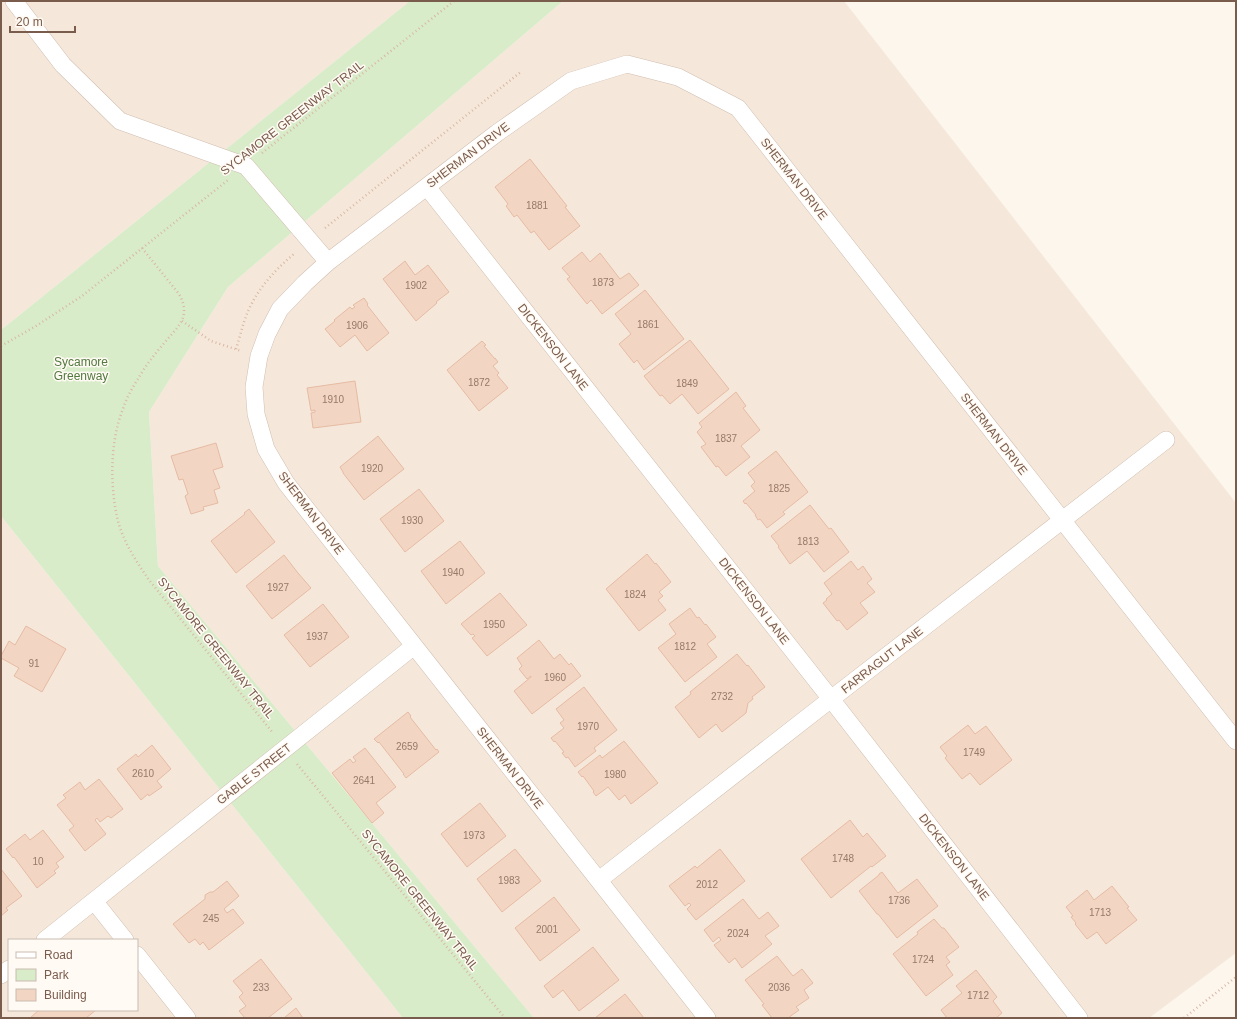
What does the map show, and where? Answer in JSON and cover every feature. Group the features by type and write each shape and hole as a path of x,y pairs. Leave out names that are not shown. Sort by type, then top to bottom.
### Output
{"street":[{"path":"14,1 64,65 120,121 246,166 328,262"},
{"name":"SHERMAN DRIVE","path":"707,1018 286,483 266,449 256,414 254,387 259,356 267,334 280,308 328,262 497,133 571,81 627,64 678,77 738,108 1236,741"},
{"name":"DICKENSON LANE","path":"426,187 831,699 1079,1018"},
{"name":"FARRAGUT LANE","path":"599,880 1166,440"},
{"name":"GABLE STREET","path":"46,939 414,646"},
{"path":"94,901 124,939"},
{"path":"138,956 187,1018"}],"path":[{"name":"SYCAMORE GREENWAY TRAIL","path":"1,346 36,326 82,296 454,1"},
{"path":"236,349 248,312 257,294 265,282 278,268 309,241 522,71"},
{"path":"142,248 183,301 184,310 181,321 211,340 259,356"},
{"name":"SYCAMORE GREENWAY TRAIL","path":"181,321 154,354 138,378 122,409 114,440 112,476 117,518 123,535 137,563 149,580 505,1018"},
{"path":"1184,1018 1236,977"}],"shaded area":[{"path":"1,1 410,1 1,330"},
{"path":"563,1 844,1 1236,503 1236,953 1149,1018 534,1018 158,566 149,412 228,287"},
{"path":"1,516 403,1018 1,1018"}],"green space":[{"name":"Sycamore Greenway","path":"410,1 563,1 228,287 149,412 158,566 534,1018 403,1018 1,516 1,330"}],"building":[{"path":"530,159 567,206 565,207 580,226 549,250 534,231 531,233 517,215 514,217 506,206 508,204 495,187"},
{"path":"582,252 590,262 600,253 620,279 629,273 639,285 602,314 591,300 587,304 567,279 570,277 562,268"},
{"path":"405,261 415,275 428,265 449,292 416,321 383,279"},
{"path":"645,290 684,339 644,370 637,360 634,363 619,344 631,334 615,314"},
{"path":"364,298 368,304 367,305 389,333 367,351 355,335 340,347 325,329 350,307 352,309 355,307 353,305"},
{"path":"690,340 729,389 698,414 682,394 670,404 662,395 660,396 644,376"},
{"path":"482,341 486,345 484,346 498,362 493,366 499,373 497,375 508,388 479,411 447,370"},
{"path":"355,381 361,422 313,428 311,413 315,412 315,410 311,411 307,388"},
{"path":"736,392 746,406 743,408 760,430 741,446 750,457 726,476 718,466 716,467 701,447 706,444 697,432 702,427 699,423"},
{"path":"378,436 404,469 364,500 340,467"},
{"path":"216,443 223,467 213,470 220,488 214,490 218,503 203,507 204,510 191,514 185,496 188,494 183,479 179,480 171,456"},
{"path":"776,451 808,492 783,512 785,514 767,528 760,519 758,520 756,515 743,501 755,491 751,486 755,482 748,473"},
{"path":"419,489 444,521 405,552 380,519"},
{"path":"810,505 829,529 831,528 849,552 824,572 807,551 790,564 771,536"},
{"path":"249,509 275,542 236,573 211,541 245,514 244,513"},
{"path":"460,541 485,573 446,604 421,571"},
{"path":"647,554 671,582 659,592 663,596 658,600 666,610 639,631 606,589"},
{"path":"284,555 311,588 272,619 246,586"},
{"path":"851,561 858,570 863,566 872,579 867,583 875,592 860,603 868,613 847,630 839,620 837,621 823,603 832,594 824,583"},
{"path":"500,593 527,625 487,656 472,638 475,636 473,634 471,635 461,624"},
{"path":"323,604 349,637 310,667 284,635"},
{"path":"690,608 697,618 699,617 705,625 706,624 716,637 707,644 717,657 685,682 658,648 676,634 669,624"},
{"path":"26,626 66,649 42,692 14,676 19,668 1,658 9,641 15,645"},
{"path":"539,640 554,659 560,654 569,665 571,663 581,676 532,714 514,691 531,677 527,679 519,669 522,666 517,658"},
{"path":"737,654 747,666 748,665 765,687 752,697 753,699 748,703 746,713 722,732 716,724 699,738 675,707 691,694 690,692"},
{"path":"584,687 617,730 594,748 596,751 575,767 551,738 564,728 560,723 564,720 556,709"},
{"path":"408,712 411,716 410,717 439,752 406,778 379,742 378,743 374,739"},
{"path":"968,725 975,734 986,726 1012,760 980,785 970,773 962,779 945,758 947,756 940,747"},
{"path":"624,741 658,783 631,804 625,795 619,800 608,787 596,796 583,776 582,777 578,772 600,755 602,758"},
{"path":"152,745 171,769 157,781 162,787 149,796 148,794 141,800 117,769 136,754 138,757"},
{"path":"365,748 396,787 376,803 384,813 372,823 332,773 350,759 353,763 356,761 353,757"},
{"path":"99,779 123,809 111,818 108,816 100,822 97,818 95,820 106,834 85,851 69,830 74,826 57,805 66,798 63,795 80,782 85,790"},
{"path":"480,803 506,836 467,867 441,834"},
{"path":"850,820 863,837 867,833 886,856 831,898 801,859"},
{"path":"43,830 64,857 56,863 59,867 54,871 56,873 37,888 14,857 13,858 6,849 25,834 30,840"},
{"path":"515,849 541,881 502,912 477,879"},
{"path":"720,849 745,881 696,920 687,909 691,905 689,903 685,906 669,886 695,866 697,868"},
{"path":"1,869 22,896 6,908 8,910 1,916"},
{"path":"882,872 898,893 917,879 938,906 897,938 859,891"},
{"path":"227,881 239,896 224,909 227,913 233,909 244,923 209,950 203,942 200,945 195,939 189,943 173,924 205,899 205,895 213,892"},
{"path":"1112,886 1129,907 1127,908 1137,920 1106,944 1097,932 1087,939 1075,924 1076,923 1071,917 1073,916 1066,907 1087,890 1094,900"},
{"path":"554,897 580,930 540,961 515,928"},
{"path":"743,899 759,919 768,912 779,926 765,936 772,944 742,968 735,958 729,963 714,945 721,940 719,937 713,942 704,930"},
{"path":"934,919 942,928 944,928 959,947 946,957 950,962 946,965 953,975 926,996 893,954"},
{"path":"593,947 619,980 579,1011 563,990 553,998 544,986"},
{"path":"777,956 793,976 802,969 813,983 804,990 809,998 796,1007 799,1010 788,1018 772,1018 762,1005 764,1004 745,980"},
{"path":"261,959 292,999 268,1018 245,1018 239,1011 246,1006 239,997 243,993 233,981"},
{"path":"976,970 997,997 993,1001 1002,1013 996,1018 947,1018 941,1010 962,993 956,986"},
{"path":"625,994 644,1018 595,1018"},
{"path":"296,1008 303,1018 284,1018"},
{"path":"38,1011 95,1011 86,1018 30,1018"}]}
